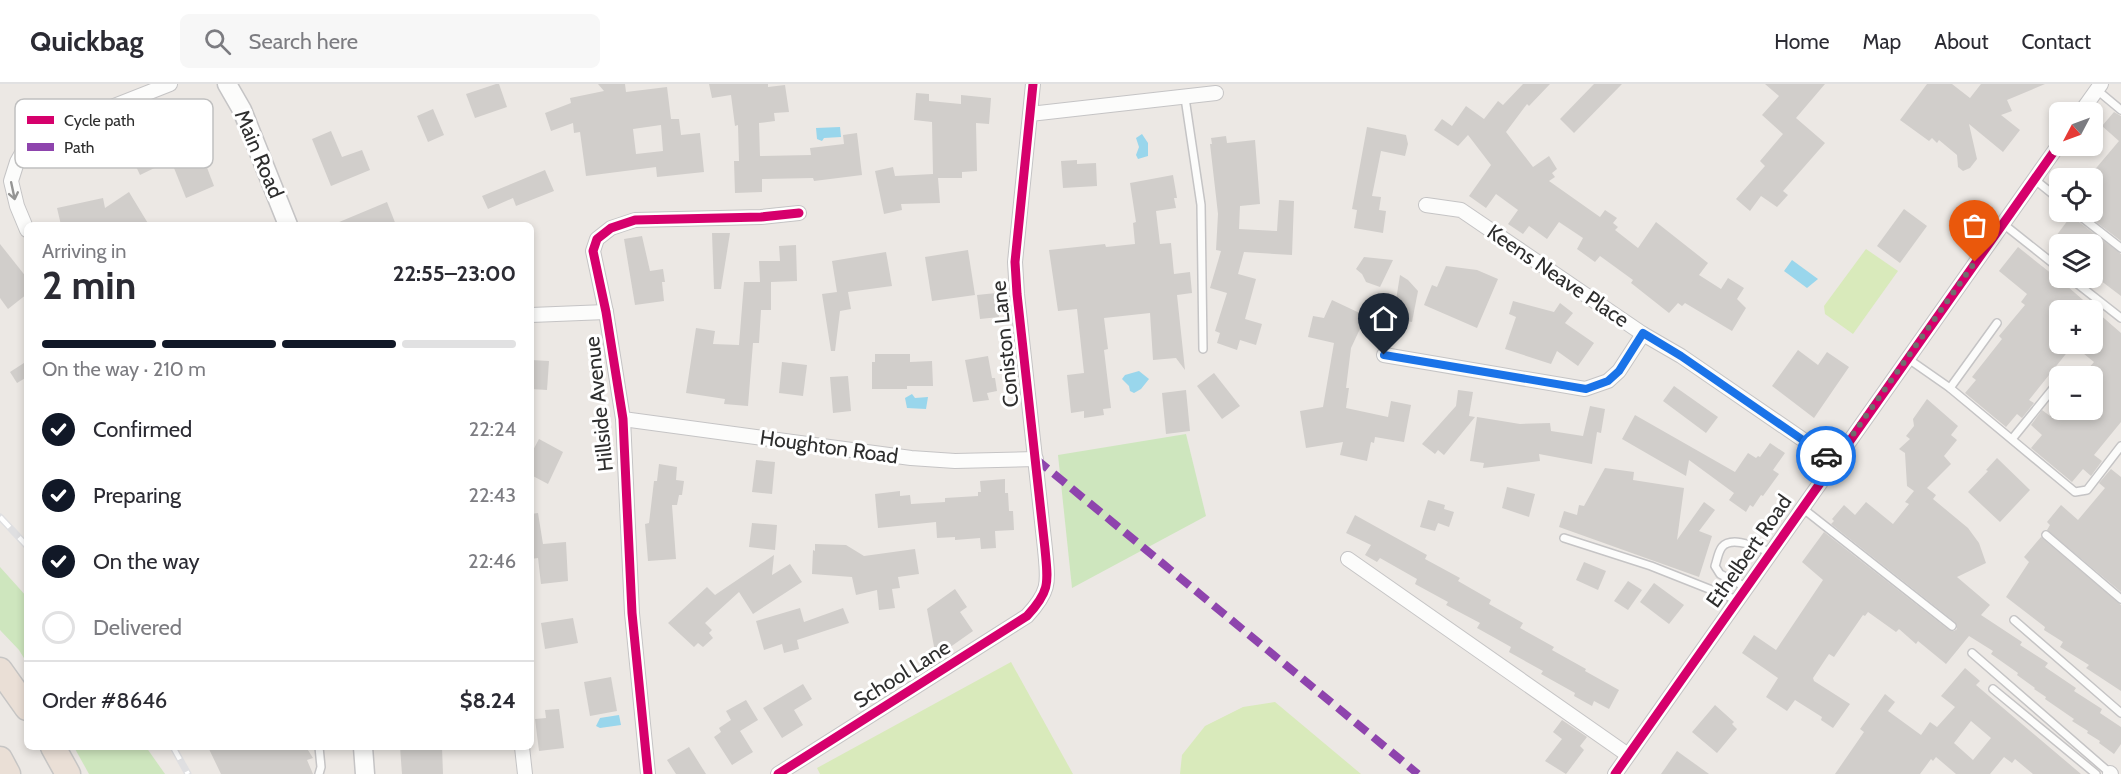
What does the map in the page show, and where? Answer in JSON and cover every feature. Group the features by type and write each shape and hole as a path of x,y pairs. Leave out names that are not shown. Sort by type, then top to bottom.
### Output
{"highway":[{"path":"0,670 24,704"},
{"path":"55,750 68,774"},
{"path":"0,759 8,774"}],"main road":[{"name":"Main Road","path":"227,84 242,110 287,222"},
{"path":"363,750 365,774"}],"street":[{"path":"132,99 170,84"},
{"name":"Coniston Lane","path":"1033,84 1015,262 1048,581 1042,600"},
{"path":"2088,102 2099,87"},
{"path":"1030,114 1216,93"},
{"name":"Ethelbert Road","path":"1615,774 2051,156"},
{"path":"15,168 11,181 24,223"},
{"name":"Keens Neave Place","path":"1426,205 1461,210 1834,461"},
{"name":"Hillside Avenue","path":"648,774 632,613 623,419 606,312 593,251 597,239 611,228 635,220 799,213"},
{"path":"534,315 606,312"},
{"path":"1384,355 1586,389 1608,381 1614,376 1643,333"},
{"name":"Houghton Road","path":"623,419 911,458 955,461 1035,459"},
{"path":"1348,559 1628,755"},
{"name":"School Lane","path":"778,774 1027,616 1042,600"},
{"path":"522,750 525,774"}],"lane":[{"path":"2099,87 2121,110"},
{"path":"1185,98 1201,205 1203,349"},
{"path":"2034,179 2049,191"},
{"path":"2088,222 2121,248"},
{"path":"2002,223 2049,260"},
{"path":"2083,288 2121,318"},
{"path":"1950,388 1997,323"},
{"path":"1907,358 1950,388 2075,492 2087,490 2121,446"},
{"path":"2012,439 2049,393"},
{"path":"1802,507 1952,626"},
{"path":"2046,535 2121,599"},
{"path":"1564,538 1651,566 1737,600"},
{"path":"1746,587 1720,574 1715,567 1721,548 1728,543 1737,542 1770,552"},
{"path":"2014,620 2121,713"},
{"path":"1972,653 2106,774"},
{"path":"1993,689 2106,774"},
{"path":"319,750 321,767 319,774"}],"green space":[{"path":"1866,249 1898,271 1853,334 1825,314 1824,306"},
{"path":"1186,434 1206,516 1072,588 1058,455"},
{"path":"0,567 24,594 24,658 0,630"},
{"path":"1011,662 1073,774 820,774 817,768"},
{"path":"1275,702 1361,774 1180,774 1182,755 1205,726 1243,707"},
{"path":"76,750 148,750 165,774 89,774"}],"water":[{"path":"840,127 841,137 824,138 822,141 817,139 816,128"},
{"path":"1142,134 1148,143 1148,156 1138,159 1136,155 1139,147 1136,138"},
{"path":"1792,260 1818,279 1807,288 1784,271"},
{"path":"1139,371 1149,379 1141,389 1134,393 1122,379 1125,375"},
{"path":"912,394 915,398 928,397 926,409 907,408 905,398"},
{"path":"619,715 621,725 600,728 596,726 600,718"}],"building":[{"path":"499,84 507,107 475,118 466,94"},
{"path":"598,84 625,84 626,92 667,87 671,119 679,119 681,135 700,133 704,172 657,177 656,167 586,176 580,132 574,133 573,123 551,131 545,113 571,103 570,98 604,91","holes":["661,125 663,151 636,154 633,129"]},
{"path":"709,84 768,84 768,87 785,85 789,112 774,113 775,121 759,123 760,156 811,155 810,148 844,144 843,135 857,133 862,175 814,181 813,178 762,179 762,192 735,193 734,161 739,161 738,125 735,126 731,95 712,98"},
{"path":"1523,84 1550,84 1529,106 1527,104 1506,132 1533,167 1549,156 1557,169 1552,173 1555,177 1549,181 1600,217 1605,210 1617,218 1613,223 1618,227 1615,230 1638,248 1656,222 1708,263 1699,275 1721,289 1728,278 1744,288 1737,299 1746,308 1732,331 1685,303 1682,306 1678,303 1669,313 1631,283 1633,280 1600,256 1595,262 1577,249 1583,238 1559,222 1547,239 1529,226 1523,234 1508,224 1518,210 1496,194 1486,208 1469,196 1491,165 1468,135 1458,146 1434,130 1442,119 1452,126 1466,106 1484,119 1498,101 1503,105"},
{"path":"1594,84 1622,84 1574,133 1560,119"},
{"path":"1765,84 1825,84 1796,118 1825,143 1783,191 1788,195 1777,207 1761,196 1750,211 1736,199 1765,166 1760,161 1783,134 1762,115 1779,96"},
{"path":"1927,84 1952,84 1970,98 1981,84 2045,84 2007,100 2012,111 2001,115 2020,130 2003,152 1969,124 1977,159 1970,168 1963,171 1958,167 1957,155 1939,140 1937,143 1932,138 1929,141 1900,120"},
{"path":"916,93 929,94 929,101 961,104 961,95 991,98 989,124 976,123 977,171 962,172 962,178 938,178 940,203 901,204 902,210 884,214 875,171 893,167 895,176 933,174 932,122 914,120"},
{"path":"433,109 444,135 428,142 417,116"},
{"path":"2114,112 2121,116 2121,241 2096,222 2103,222 2103,168 2096,168 2119,141 2103,125"},
{"path":"1367,127 1406,135 1408,144 1405,156 1381,151 1372,196 1381,197 1379,210 1386,211 1383,233 1354,228 1357,210 1352,209"},
{"path":"331,131 342,157 362,150 370,170 331,186 312,139"},
{"path":"1226,136 1227,143 1255,140 1260,204 1240,206 1239,229 1277,231 1279,200 1294,201 1292,255 1244,252 1238,274 1256,279 1245,319 1262,324 1256,345 1240,340 1237,350 1217,343 1220,333 1215,331 1227,293 1210,288 1221,251 1216,250 1218,214 1210,144 1212,144 1211,138"},
{"path":"1077,160 1077,164 1096,163 1097,186 1063,188 1061,161"},
{"path":"137,168 154,168 140,175"},
{"path":"174,168 207,168 214,186 186,198"},
{"path":"545,170 554,191 516,206 513,198 488,209 482,196"},
{"path":"1173,175 1177,198 1174,198 1176,208 1156,211 1160,244 1171,243 1174,274 1190,272 1192,293 1177,295 1185,370 1176,358 1153,360 1150,313 1104,318 1108,349 1104,350 1111,408 1103,409 1104,415 1084,418 1084,411 1071,413 1067,375 1084,373 1077,309 1058,311 1049,250 1105,244 1106,247 1135,244 1133,223 1136,222 1130,183"},
{"path":"129,192 147,222 60,222 57,208 103,198 105,208"},
{"path":"387,202 395,222 339,222"},
{"path":"1904,209 1927,226 1900,263 1877,246"},
{"path":"2066,222 2079,222 2095,234 2058,234"},
{"path":"712,233 730,233 721,289 714,289"},
{"path":"642,236 650,271 663,269 664,301 635,305 624,239"},
{"path":"2103,240 2121,254 2121,296 2103,282"},
{"path":"0,244 24,274 24,296 8,309 0,298"},
{"path":"796,245 797,281 771,282 771,310 761,310 759,343 753,343 748,406 724,404 725,399 686,393 696,328 715,331 713,344 739,345 744,282 760,282 759,261 780,261 779,246"},
{"path":"2018,247 2049,272 2049,288 2069,288 2083,300 2049,300 2049,354 2066,354 2056,366 2049,366 2049,375 2029,400 2034,403 2022,418 2017,414 2006,427 1965,393 1976,380 1972,377 2002,339 1999,336 2025,305 2021,302 2027,294 1999,271"},
{"path":"968,250 975,295 932,301 925,257"},
{"path":"886,252 892,286 848,292 851,309 840,311 835,351 831,351 822,294 837,292 832,261"},
{"path":"1364,257 1393,260 1380,287 1366,282 1356,269"},
{"path":"1446,266 1477,270 1498,279 1477,328 1424,305 1432,285 1437,287"},
{"path":"1400,275 1418,291 1412,322 1393,319"},
{"path":"996,293 999,317 980,319 977,295"},
{"path":"1332,300 1366,316 1351,348 1346,408 1388,417 1391,401 1411,405 1404,442 1375,437 1374,443 1371,442 1367,461 1340,455 1343,442 1306,448 1300,411 1323,407 1334,343 1308,337 1313,316 1324,318"},
{"path":"1513,301 1554,312 1560,303 1573,313 1565,323 1594,343 1578,366 1557,351 1551,364 1505,349 1516,317 1509,314"},
{"path":"2103,317 2121,333 2121,422 2094,455 2102,461 2091,476 2083,469 2072,482 2031,448 2042,435 2031,425 2042,410 2049,415 2049,420 2103,420 2103,366 2091,366 2094,362 2084,354 2103,354"},
{"path":"1798,350 1818,365 1827,352 1849,367 1814,418 1772,386"},
{"path":"875,354 910,354 910,362 932,361 933,386 872,389 872,362 875,362"},
{"path":"988,356 997,391 987,393 989,400 973,402 965,360"},
{"path":"534,360 549,361 547,390 534,389"},
{"path":"782,362 807,365 803,396 779,393"},
{"path":"24,363 24,379 17,383 10,372"},
{"path":"1214,373 1240,406 1222,419 1197,386"},
{"path":"848,376 851,411 833,413 830,377"},
{"path":"1674,386 1718,417 1706,433 1663,401"},
{"path":"1186,390 1190,431 1166,434 1162,393"},
{"path":"1458,390 1473,392 1469,416 1475,417 1444,455 1438,450 1435,454 1422,444 1456,406"},
{"path":"1927,399 1958,426 1951,435 1957,440 1944,456 1951,464 1927,488 1936,495 1933,499 1968,528 1979,543 1986,563 1957,577 1990,605 1981,615 2022,642 2020,645 2048,663 2045,667 2076,688 2074,691 2102,709 2100,713 2121,727 2121,744 2114,754 2087,733 2088,731 2072,721 2074,719 2045,699 2046,697 2017,675 2018,673 1991,654 1993,651 1969,636 1946,664 1918,641 1916,644 1899,629 1896,632 1868,612 1865,616 1863,615 1834,657 1829,654 1813,678 1814,681 1850,704 1833,728 1821,720 1822,717 1795,700 1787,711 1766,697 1778,678 1742,653 1754,635 1776,650 1823,580 1802,562 1824,532 1949,630 1957,629 1955,622 1831,524 1834,521 1832,519 1844,505 1855,515 1866,502 1893,524 1909,504 1905,502 1914,491 1907,486 1905,453 1899,449 1910,439 1906,436 1914,426 1913,419"},
{"path":"1590,406 1605,409 1601,433 1597,432 1592,464 1539,454 1540,461 1483,468 1484,463 1470,461 1477,417 1520,424 1550,423 1551,431 1583,436"},
{"path":"1635,415 1735,472 1748,453 1756,458 1760,457 1770,443 1785,453 1773,470 1779,474 1763,496 1761,495 1753,507 1750,505 1746,512 1729,500 1734,493 1689,460 1686,476 1622,439"},
{"path":"539,439 563,452 548,484 534,477 534,448"},
{"path":"1997,458 2030,490 2000,522 1968,492"},
{"path":"756,460 775,462 772,494 752,492"},
{"path":"659,464 677,467 676,480 684,481 682,495 679,495 677,505 672,505 676,559 648,561 645,524 649,523 654,481 657,481"},
{"path":"1605,468 1634,472 1633,480 1684,488 1677,540 1704,502 1715,510 1699,531 1712,536 1699,577 1559,527 1564,511 1577,515 1579,505 1584,506"},
{"path":"2111,469 2121,477 2121,592 2047,530 2050,525 2047,522 2061,505 2078,520 2105,488 2099,483"},
{"path":"1005,479 1005,493 1008,493 1009,511 1013,511 1014,530 995,531 996,548 981,549 980,538 955,540 955,537 937,538 936,522 878,528 875,494 900,491 900,496 910,495 911,504 945,502 945,498 978,496 978,492 981,492 980,481"},
{"path":"1507,487 1535,494 1529,517 1502,508"},
{"path":"1428,500 1445,505 1444,509 1454,512 1449,527 1438,523 1435,531 1420,527"},
{"path":"538,513 543,544 566,542 568,581 541,584 538,558 534,559 534,514"},
{"path":"1355,515 1427,555 1425,559 1460,578 1458,581 1491,600 1489,604 1523,623 1520,628 1554,647 1552,650 1586,669 1585,671 1619,690 1609,709 1594,701 1592,706 1574,696 1575,693 1541,674 1543,671 1509,652 1511,647 1477,628 1480,623 1446,605 1448,602 1415,584 1417,579 1380,558 1377,562 1365,555 1371,545 1346,533"},
{"path":"752,523 777,525 775,550 749,547"},
{"path":"2041,537 2121,605 2121,691 2086,668 2089,665 2060,647 2063,642 2044,630 2045,627 2006,597 2029,562 2024,557"},
{"path":"815,544 846,545 864,556 915,549 919,574 898,577 900,588 892,589 895,608 879,610 877,590 856,595 852,577 812,574"},
{"path":"774,555 772,575 790,564 802,582 753,614 739,592 705,623 712,630 709,633 713,638 703,647 698,643 694,647 668,623 707,587 715,595"},
{"path":"1584,562 1606,571 1598,590 1576,580"},
{"path":"1628,581 1642,590 1628,610 1614,601"},
{"path":"1654,583 1684,605 1669,624 1640,602"},
{"path":"955,589 967,607 960,612 973,631 936,657 927,609"},
{"path":"800,608 804,622 843,608 849,623 797,640 799,649 784,653 782,644 764,650 756,621"},
{"path":"573,618 578,643 545,649 541,623"},
{"path":"1965,668 1980,681 1976,685 2081,774 2033,774 2015,759 2012,763 2004,757 1990,774 1956,774 1936,757 1933,761 1931,759 1920,774 1835,774 1864,732 1860,729 1885,694 1895,702 1888,711 1921,735 1930,722 1937,727 1955,707 1941,696","holes":["1971,721 1991,738 1973,760 1954,743"]},
{"path":"611,677 617,711 590,716 584,682"},
{"path":"803,684 812,699 794,710 803,725 782,738 763,708"},
{"path":"746,700 758,720 740,731 753,752 732,765 714,737 721,732 719,728 731,720 726,711"},
{"path":"1715,705 1734,722 1732,724 1737,729 1717,753 1692,732"},
{"path":"559,709 564,748 539,751 535,719 546,718 545,710"},
{"path":"1562,720 1587,737 1580,746 1584,750 1566,774 1545,761 1562,739 1553,732"},
{"path":"689,747 706,774 676,774 667,760"},
{"path":"209,750 308,750 313,758 307,760 313,774 221,774"},
{"path":"400,750 442,750 443,774 402,774"},
{"path":"1677,751 1709,774 1661,774"}],"railway":[{"path":"0,517 24,543"},
{"path":"175,750 188,774"}],"marked path":[{"path":"1036,459 1418,774"}],"cycle path":[{"path":"778,774 1027,616 1044,592 1047,578 1046,560 1015,262 1033,84"},
{"path":"1615,774 2051,156"},
{"path":"648,774 632,613 623,419 606,312 593,251 597,239 611,228 635,220 761,217 799,213"}],"way so far":[{"path":"1826,456 1834,461 1975,262"}],"route":[{"path":"1384,355 1586,389 1608,381 1619,371 1643,333 1681,356 1826,456"}]}
